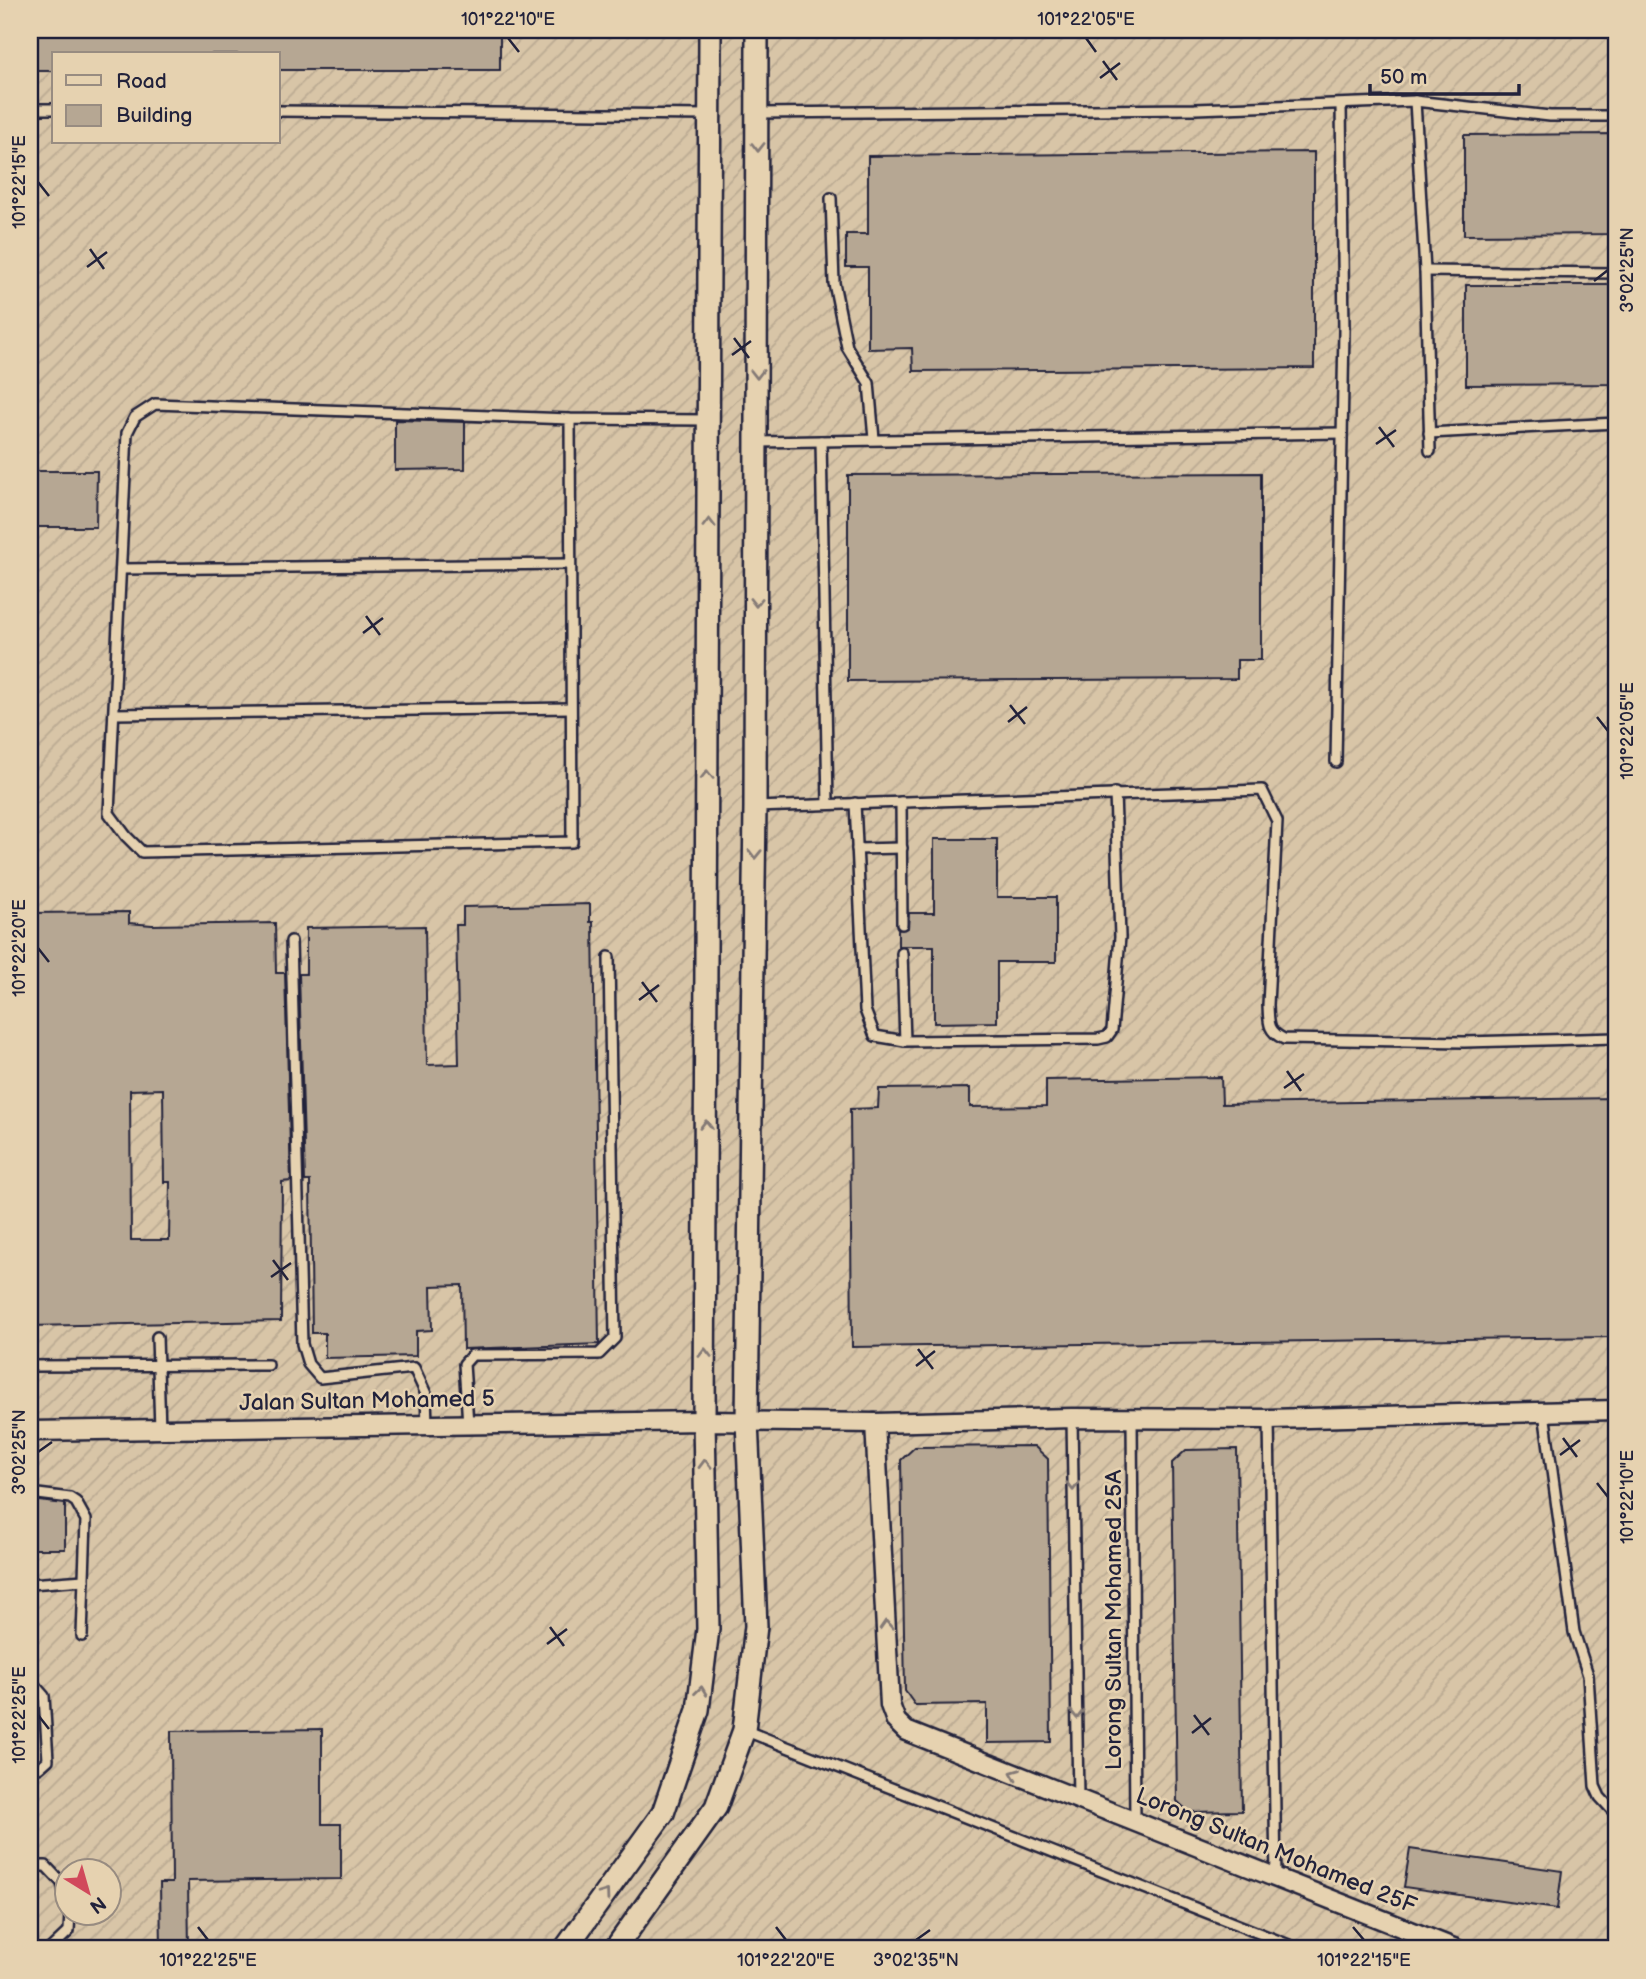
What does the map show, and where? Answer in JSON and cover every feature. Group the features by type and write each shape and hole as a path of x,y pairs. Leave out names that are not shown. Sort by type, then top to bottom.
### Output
{"street":[{"path":"565,1949 663,1814 698,1710 708,1629 704,1421 710,30"},
{"path":"615,1949 716,1807 744,1730 756,1626 747,1421 755,807 757,30"},
{"name":"Jalan Sultan Mohamed 5","path":"30,1430 704,1421 876,1423 1072,1418 1269,1419 1616,1410"},
{"name":"Lorong Sultan Mohamed 25F","path":"876,1423 890,1706 896,1721 906,1731 1276,1880 1456,1949"}],"lane":[{"path":"758,113 1415,102 1550,116 1616,116"},
{"path":"1415,102 1425,271 1430,451"},
{"path":"1336,762 1345,331 1341,105"},
{"path":"30,109 52,109"},
{"path":"280,111 710,115"},
{"path":"831,198 834,283 847,347 869,383 874,439"},
{"path":"1425,271 1616,273"},
{"path":"570,419 572,842 142,852 125,836 109,813 127,433 135,417 155,404 570,419 709,420"},
{"path":"1429,433 1616,423"},
{"path":"757,442 1342,433"},
{"path":"821,441 828,804"},
{"path":"121,569 569,564"},
{"path":"114,714 570,708"},
{"path":"755,807 1262,790 1277,821 1268,1005 1268,1022 1274,1034 1284,1038 1464,1042 1616,1038"},
{"path":"855,803 866,1019 878,1038 905,1041 1098,1039 1110,1034 1120,937 1115,793"},
{"path":"901,802 902,924"},
{"path":"857,849 902,848"},
{"path":"291,941 302,1345 308,1364 320,1377 414,1368 422,1379 426,1394 427,1426"},
{"path":"902,953 905,1041"},
{"path":"468,1424 464,1364 471,1355 599,1354 615,1338 609,957"},
{"path":"157,1337 160,1429"},
{"path":"30,1366 268,1365"},
{"path":"1544,1410 1574,1632 1588,1675 1595,1786 1611,1810"},
{"path":"1072,1418 1078,1799"},
{"name":"Lorong Sultan Mohamed 25A","path":"1132,1419 1135,1821"},
{"path":"1269,1419 1276,1880"},
{"path":"30,1493 63,1495 76,1502 86,1520 82,1636"},
{"path":"30,1584 84,1580"},
{"path":"30,1680 44,1696 48,1760 39,1768 30,1768"},
{"path":"744,1730 1299,1949"},
{"path":"30,1866 46,1866 52,1872"},
{"path":"50,1949 69,1931 69,1926"}],"shaded area":[{"path":"30,30 1616,30 1616,1949 30,1949"}],"building":[{"path":"30,30 500,30 500,70 280,70 280,52 52,52 52,71 30,71"},
{"path":"1616,134 1616,234 1464,235 1464,135"},
{"path":"1314,152 1314,368 913,371 912,348 868,349 868,267 846,267 846,234 868,234 868,156"},
{"path":"1466,285 1616,285 1616,384 1466,385"},
{"path":"395,420 465,422 465,469 395,470"},
{"path":"30,471 97,471 96,527 30,527"},
{"path":"1261,473 1261,660 1237,660 1237,679 848,681 848,475"},
{"path":"934,839 997,839 997,897 1056,897 1056,962 997,962 997,1022 934,1023 934,946 898,946 898,930 908,928 909,913 934,913"},
{"path":"590,904 590,922 593,922 599,1344 463,1349 462,1285 431,1286 432,1330 416,1331 416,1356 325,1358 325,1333 312,1333 310,1181 305,1181 299,974 306,974 306,928 425,926 427,1065 459,1064 456,925 463,925 463,907"},
{"path":"129,912 129,923 152,925 275,923 276,973 285,973 291,1181 282,1182 281,1321 30,1326 30,913","holes":["163,1089 164,1182 170,1182 169,1240 131,1240 130,1090"]},
{"path":"1221,1077 1222,1104 1616,1098 1616,1337 852,1347 850,1109 878,1108 879,1089 970,1088 970,1107 1046,1106 1046,1080"},
{"path":"1034,1446 1048,1459 1051,1742 987,1743 987,1704 915,1705 905,1691 901,1460 915,1447"},
{"path":"1237,1449 1242,1811 1189,1812 1177,1801 1172,1463 1186,1450"},
{"path":"30,1500 65,1504 65,1549 30,1549"},
{"path":"322,1729 322,1824 341,1824 341,1879 188,1881 189,1949 161,1949 160,1883 172,1883 171,1731"},
{"path":"1410,1849 1562,1871 1557,1909 1404,1887"}]}
